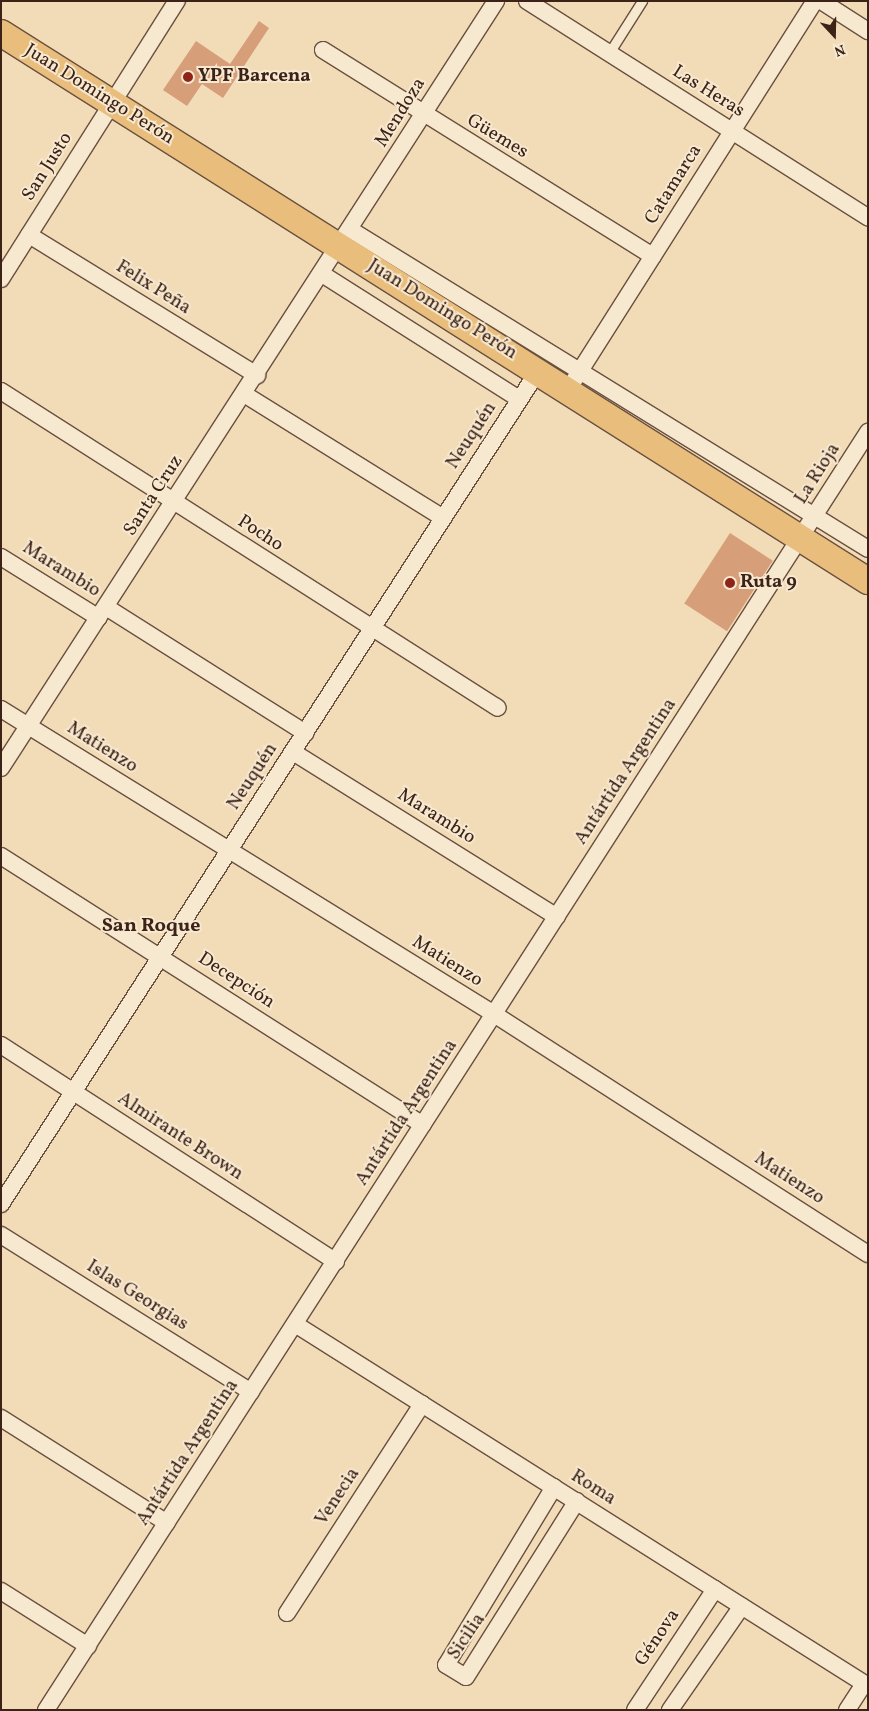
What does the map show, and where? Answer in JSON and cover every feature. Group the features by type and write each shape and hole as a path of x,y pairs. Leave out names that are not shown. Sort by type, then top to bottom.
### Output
{"main road":[{"name":"Juan Domingo Perón","path":"6,41 346,238 538,371 573,381 868,581"}],"street":[{"name":"San Justo","path":"1,280 177,1"},
{"name":"Mendoza","path":"346,238 496,1"},
{"name":"Las Heras","path":"527,1 868,217"},
{"name":"Catamarca","path":"573,381 815,1"},
{"path":"821,1 868,31"},
{"name":"Güemes","path":"323,50 423,115 653,256"},
{"name":"Felix Peña","path":"29,235 257,375"},
{"name":"Santa Cruz","path":"1,768 346,238"},
{"name":"Juan Domingo Perón","path":"346,238 573,381 816,516 868,549"},
{"path":"322,274 519,399"},
{"name":"Neuquén","path":"1,1204 538,371"},
{"name":"Pocho","path":"1,391 371,630 498,708"},
{"path":"244,394 443,518"},
{"name":"La Rioja","path":"801,537 868,432"},
{"name":"Antártida Argentina","path":"46,1710 801,537"},
{"name":"Marambio","path":"1,556 102,612 305,733"},
{"name":"Matienzo","path":"1,709 494,1014 868,1254"},
{"name":"Marambio","path":"293,752 557,917"},
{"name":"Decepción","path":"1,856 161,956 423,1125"},
{"name":"Almirante Brown","path":"1,1045 336,1262"},
{"name":"Islas Georgias","path":"1,1235 251,1392"},
{"name":"Roma","path":"295,1324 866,1685"},
{"name":"Venecia","path":"287,1613 422,1404"},
{"path":"1,1418 167,1523"},
{"name":"Sicilia","path":"554,1487 446,1665 466,1677 577,1502"},
{"name":"Génova","path":"635,1710 715,1589"},
{"path":"1,1591 88,1646"},
{"path":"670,1710 742,1606"},
{"path":"847,1710 866,1685"}],"lane":[{"path":"609,53 642,1"}],"building":[{"path":"259,21 269,28 223,98 202,84 187,106 163,90 196,41 230,64"},
{"name":"Ruta 9","path":"730,533 773,561 727,631 684,603"}],"place":[{"name":"YPF Barcena","path":"188,77"},
{"name":"Ruta 9","path":"730,583"}],"district":[{"name":"San Roque","path":"151,926"}]}
